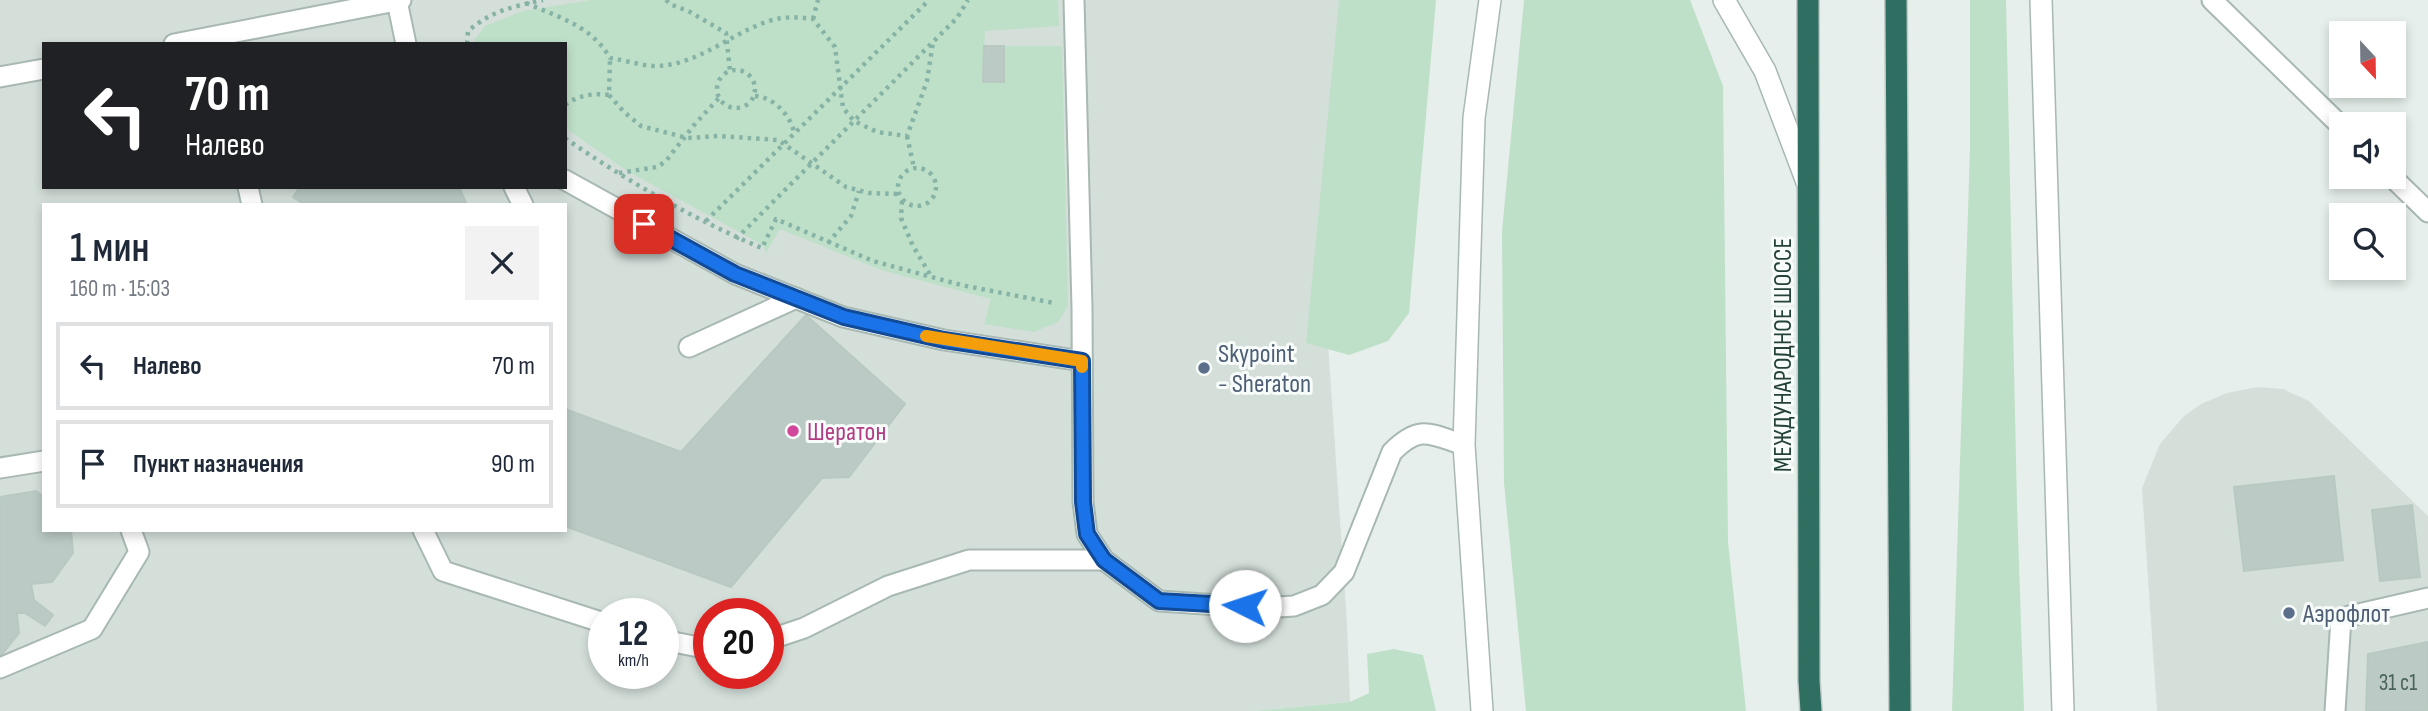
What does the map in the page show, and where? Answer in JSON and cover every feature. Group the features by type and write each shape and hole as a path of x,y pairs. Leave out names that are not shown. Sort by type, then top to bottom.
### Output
{"highway":[{"name":"МЕЖДУНАРОДНОЕ ШОССЕ","path":"1808,0 1811,711"},
{"path":"1896,0 1899,711"}],"street":[{"path":"1482,711 1464,445 1474,118 1490,0"},
{"path":"1724,0 1765,71 1810,189"},
{"path":"2041,0 2063,711"}],"lane":[{"path":"184,42 399,0 405,42"},
{"path":"1074,0 1082,309 1083,502 1087,534 1104,560 1159,601 1264,608 1294,606 1322,595 1344,572 1392,452 1406,437 1425,433 1464,445"},
{"path":"2212,0 2329,114"},
{"path":"0,77 42,69"},
{"path":"567,181 735,274 844,317 932,337 1082,361"},
{"path":"2404,189 2428,212"},
{"path":"689,347 796,298"},
{"path":"0,468 42,461"},
{"path":"0,668 92,629 139,551 132,532"},
{"path":"425,532 443,570 588,618"},
{"path":"784,635 804,628 888,586 969,559 1104,560"},
{"path":"2335,711 2341,618 2428,598"}],"path":[{"path":"467,42 468,31 483,18 505,8 542,0"},
{"path":"666,0 726,33 730,71"},
{"path":"813,19 818,0"},
{"path":"682,245 929,0"},
{"path":"713,262 933,43 957,18 968,0"},
{"path":"526,4 592,34 603,45 610,58 609,95"},
{"path":"610,58 653,66 678,61 729,42 769,21 790,17 813,19 835,47 843,108 854,121 877,132 907,136"},
{"path":"914,168 907,136 928,81 933,43"},
{"path":"730,71 745,72 755,83 755,96 750,104 735,109 728,107 719,98 719,81 730,71"},
{"path":"567,104 594,93 609,95 641,126 685,137 766,138 785,143 846,187 859,191 898,194"},
{"path":"755,96 761,96 779,108 792,123 794,134"},
{"path":"619,173 657,167 666,161 719,98"},
{"path":"567,139 619,173 738,238 762,248 776,219 873,261 961,285 1082,309"},
{"path":"914,168 926,169 936,181 935,196 923,206 908,205 898,194 899,179 914,168"},
{"path":"828,243 851,216 859,191"},
{"path":"902,201 901,218 913,246 932,276"}],"shaded area":[{"path":"0,0 1385,0 1319,209 1350,702 1253,711 0,711"},
{"name":"Аэрофлот","path":"2257,387 2283,389 2309,401 2428,516 2428,711 2157,711 2142,488 2160,444 2184,416 2201,404 2227,393"}],"green space":[{"path":"591,0 1058,0 1059,26 985,31 983,82 1004,82 1004,46 1062,46 1068,306 1058,322 1034,332 984,324 991,299 881,270 780,229 766,253 763,245 627,171 567,129 567,42 475,42 485,26 523,11"},
{"path":"1339,0 1436,0 1409,313 1388,341 1349,355 1306,343"},
{"path":"1524,0 1690,0 1723,86 1728,542 1746,711 1526,711 1504,483 1502,231"},
{"path":"1970,0 2006,0 2024,711 1952,711 1970,148"},
{"path":"1394,649 1423,655 1436,711 1253,711 1350,702 1369,693 1367,654"}],"building":[{"path":"984,46 1004,46 1004,82 983,82"},
{"path":"299,189 460,189 466,203 302,203 293,197"},
{"name":"Шератон","path":"806,315 905,404 849,477 822,478 731,587 567,527 567,410 681,452"},
{"path":"2334,476 2343,560 2244,571 2234,487"},
{"path":"36,491 42,496 42,532 71,532 73,553 52,582 31,584 34,600 53,615 45,626 25,613 17,613 19,633 0,657 0,497"},
{"path":"2412,505 2420,577 2380,581 2372,510"},
{"path":"2428,642 2428,711 2366,711 2368,654"}],"slow traffic":[{"path":"926,336 1082,361 1082,367"}],"place":[{"name":"Skypoint - Sheraton","path":"1204,368"},
{"name":"Шератон","path":"793,431"},
{"name":"Аэрофлот","path":"2289,613"}],"route":[{"path":"644,224 735,274 844,317 944,340 1082,361 1083,502 1087,534 1104,560 1159,601 1245,606"}]}
